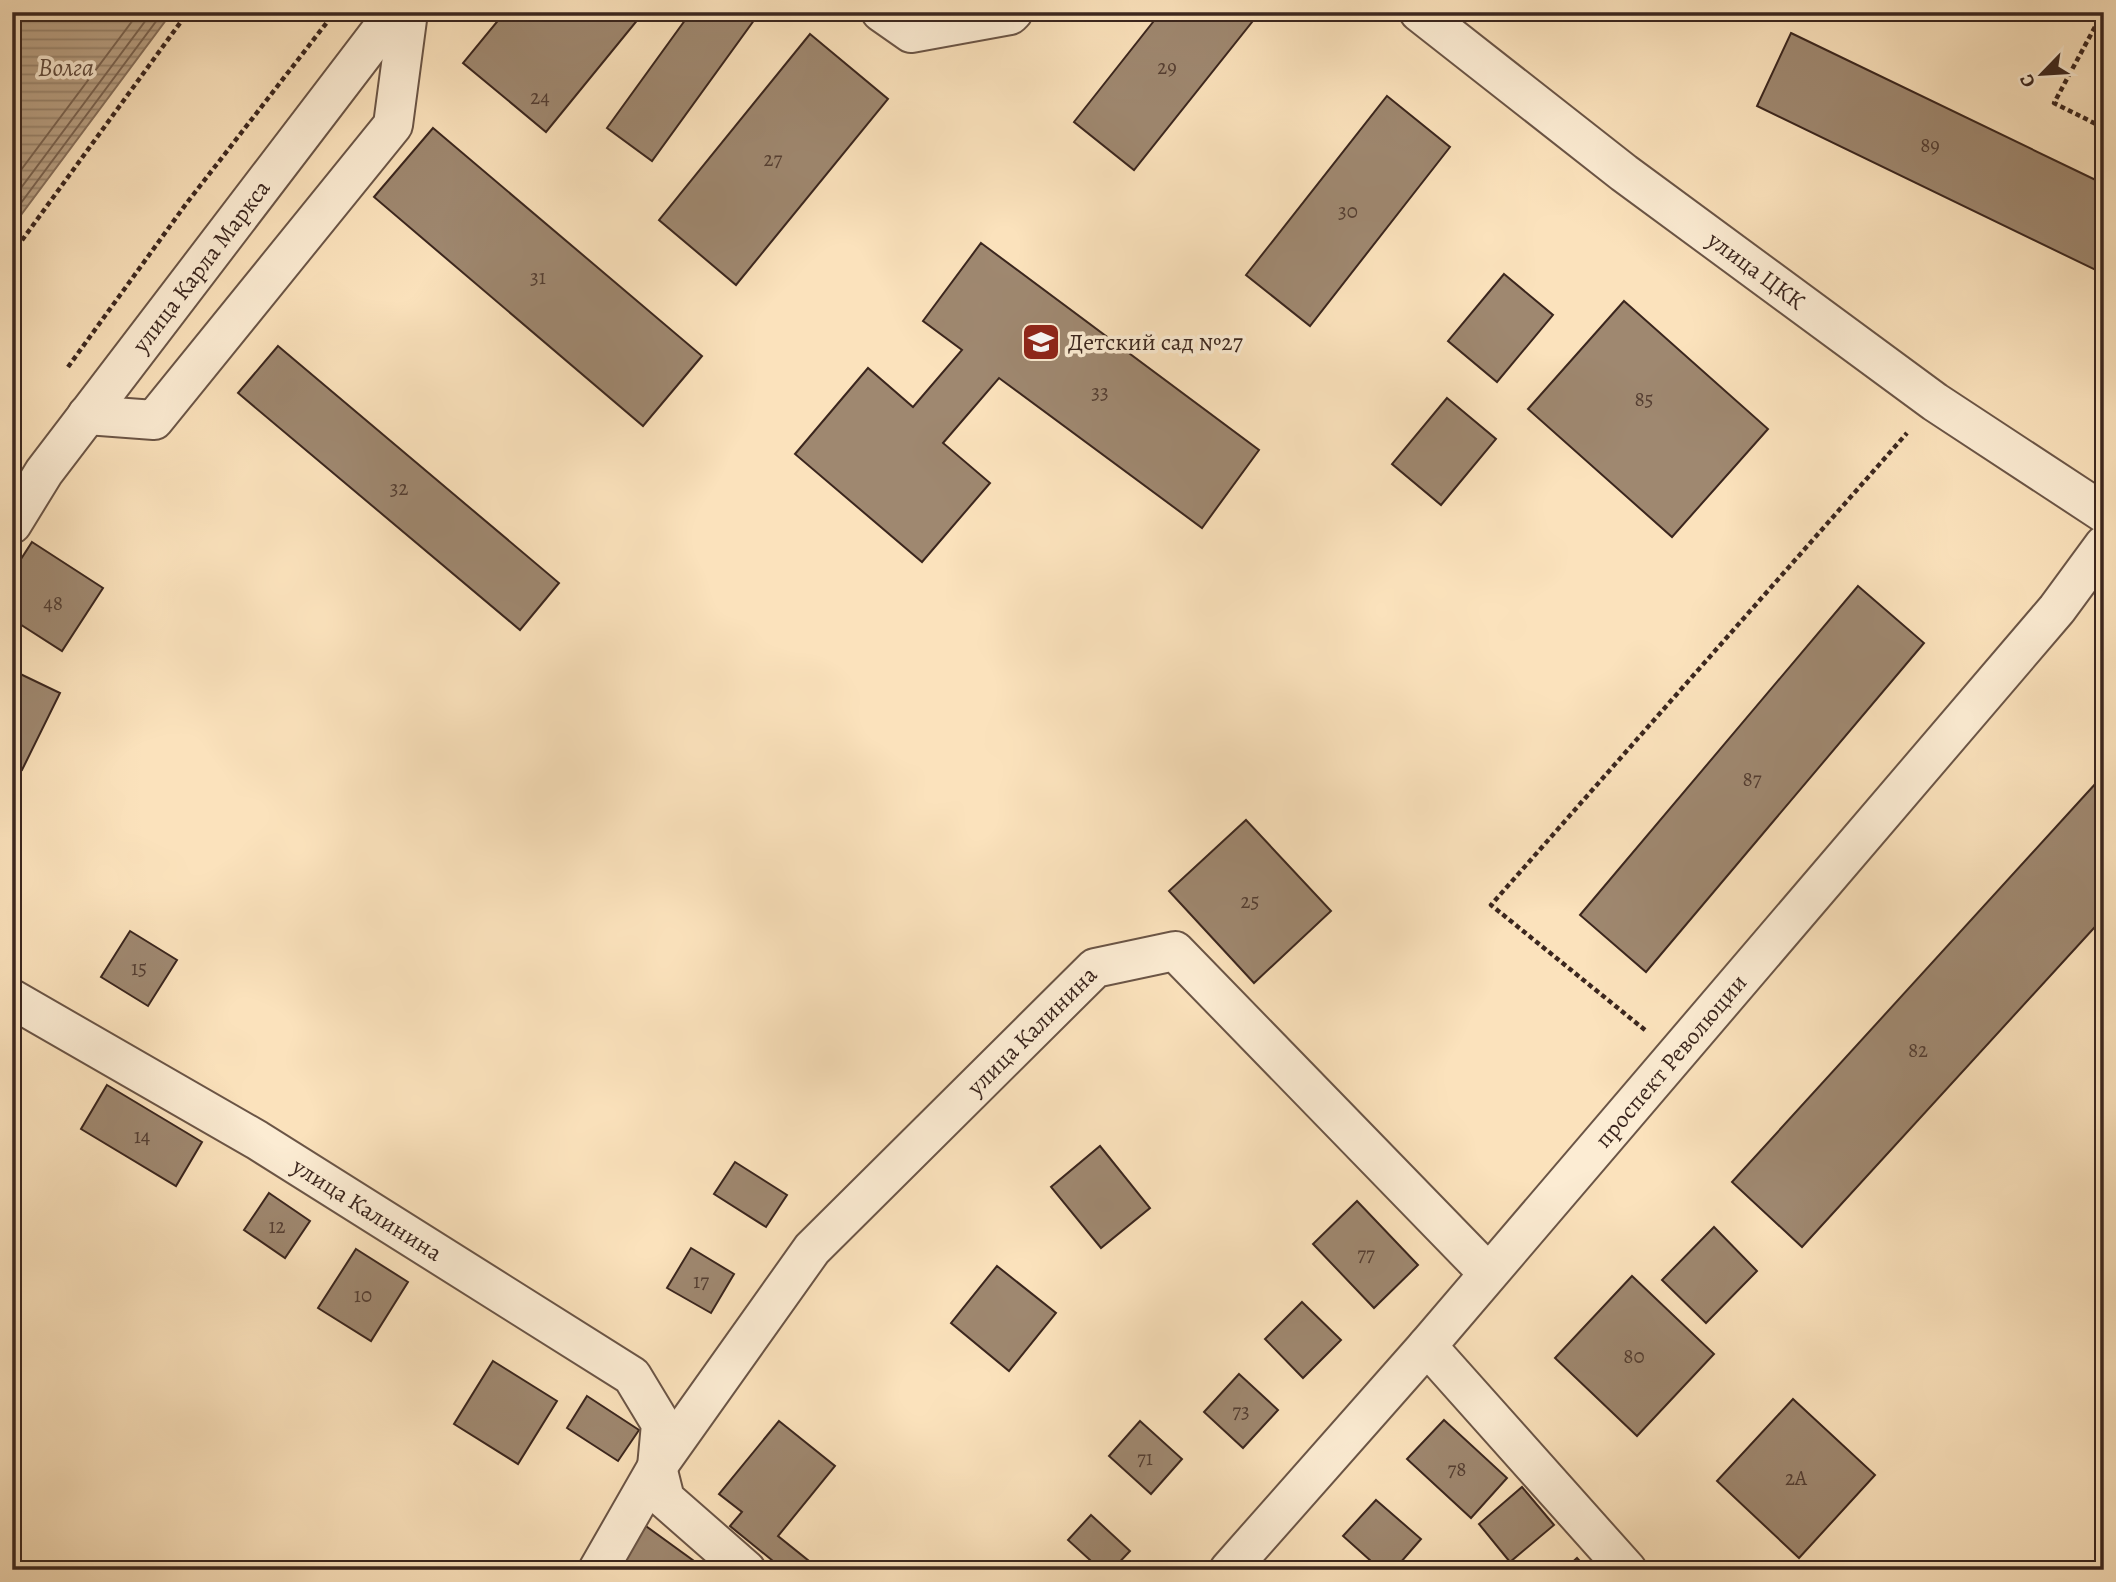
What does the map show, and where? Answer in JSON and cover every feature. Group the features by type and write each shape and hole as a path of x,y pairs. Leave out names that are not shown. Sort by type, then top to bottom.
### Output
{"street":[{"name":"улица Карла Маркса","path":"12,524 44,472 395,12"},
{"path":"87,415 154,419 393,125 408,12"},
{"path":"881,12 911,33 1010,15 1013,12"},
{"name":"улица ЦКК","path":"1419,12 1624,173 1935,402 2104,513"},
{"name":"проспект Революции","path":"1229,1570 1427,1346 2057,609 2104,545"},
{"name":"улица Калинина","path":"598,1570 657,1467 812,1249 1095,968 1175,951 1488,1273"},
{"name":"улица Калинина","path":"12,999 257,1140 632,1376 661,1424 657,1467 665,1499 746,1570"},
{"path":"1427,1346 1627,1570"}],"path":[{"path":"12,254 188,12"},
{"path":"65,371 186,204 335,12"},
{"path":"2103,12 2054,103 2104,128"},
{"path":"1676,1055 1491,905 1935,402"}],"water":[{"name":"Волга","path":"12,12 172,12 12,227"}],"building":[{"path":"505,12 644,12 546,132 463,63"},
{"path":"691,12 760,12 652,161 607,128"},
{"path":"1161,12 1260,12 1134,170 1074,122"},
{"path":"1791,33 2104,184 2104,274 1757,106"},
{"path":"810,34 888,99 736,285 659,220"},
{"path":"1387,96 1450,147 1310,326 1246,275"},
{"path":"433,128 702,356 643,426 374,197"},
{"path":"981,243 1259,450 1202,528 999,378 943,443 990,483 922,562 795,454 868,368 913,407 962,350 923,321"},
{"path":"1504,274 1553,315 1497,382 1448,341"},
{"path":"1624,301 1768,429 1672,537 1528,409"},
{"path":"278,346 559,583 520,630 238,393"},
{"path":"1447,398 1496,439 1441,505 1392,464"},
{"path":"32,542 103,588 62,651 12,619 12,573"},
{"path":"1858,586 1924,643 1646,972 1580,915"},
{"path":"12,670 60,693 22,770 12,765"},
{"path":"2097,782 2104,788 2104,917 1802,1247 1732,1182"},
{"path":"1246,820 1331,911 1254,983 1169,891"},
{"path":"130,931 177,960 148,1006 101,977"},
{"path":"107,1085 202,1142 176,1186 81,1129"},
{"path":"1100,1146 1150,1208 1101,1248 1051,1187"},
{"path":"735,1162 787,1195 766,1227 714,1194"},
{"path":"269,1193 310,1221 285,1258 244,1230"},
{"path":"1357,1201 1418,1265 1374,1308 1313,1244"},
{"path":"1714,1227 1757,1271 1706,1323 1662,1280"},
{"path":"691,1248 734,1274 711,1313 667,1288"},
{"path":"356,1249 408,1282 371,1341 318,1308"},
{"path":"997,1266 1056,1313 1009,1371 951,1323"},
{"path":"1632,1276 1714,1354 1637,1436 1555,1358"},
{"path":"1302,1302 1341,1340 1303,1378 1265,1339"},
{"path":"493,1361 557,1401 518,1464 454,1424"},
{"path":"1239,1374 1278,1410 1243,1448 1204,1412"},
{"path":"587,1396 639,1430 618,1461 567,1428"},
{"path":"1793,1399 1875,1475 1799,1558 1717,1481"},
{"path":"1444,1420 1507,1478 1471,1518 1407,1459"},
{"path":"779,1421 835,1466 778,1536 814,1565 810,1570 784,1570 730,1526 742,1512 719,1494"},
{"path":"1140,1421 1182,1459 1151,1494 1109,1456"},
{"path":"1522,1487 1554,1525 1510,1562 1479,1524"},
{"path":"1376,1500 1421,1539 1394,1570 1381,1570 1343,1536"},
{"path":"1091,1515 1130,1551 1112,1570 1101,1570 1068,1540"},
{"path":"643,1524 694,1561 687,1570 625,1570 615,1563"},
{"path":"1577,1558 1588,1570 1564,1570"}],"place":[{"name":"Детский сад №27","path":"1041,342"}]}
